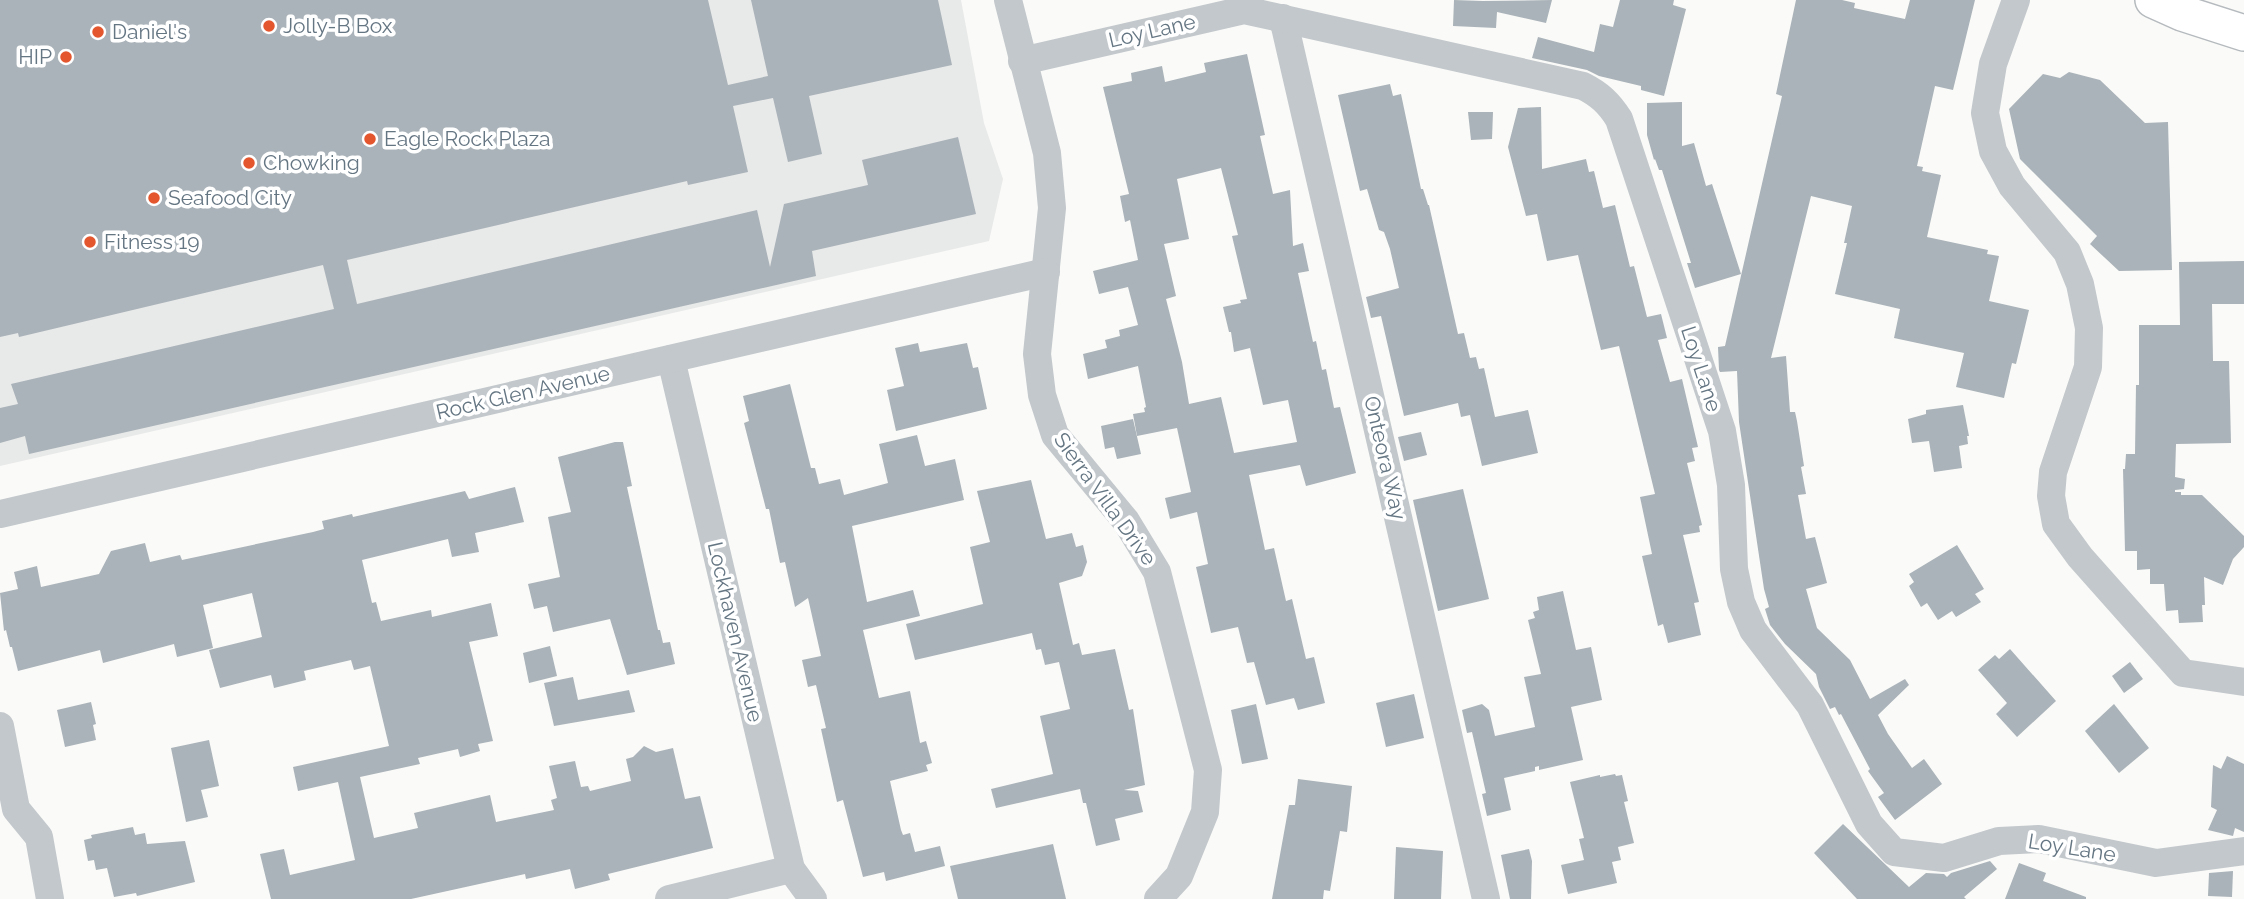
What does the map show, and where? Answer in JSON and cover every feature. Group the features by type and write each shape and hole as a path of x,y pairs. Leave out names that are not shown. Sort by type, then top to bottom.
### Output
{"main road":[{"path":"2153,0 2182,13 2244,33"}],"street":[{"name":"Sierra Villa Drive","path":"1008,0 1047,153 1052,208 1037,354 1042,395 1055,435 1126,521 1157,572 1208,770 1205,813 1179,876 1158,899"},
{"path":"2016,0 1993,64 1985,113 1993,151 2012,186 2067,252 2080,284 2089,328 2088,367 2053,472 2051,496 2056,524 2080,557 2183,673 2244,682"},
{"name":"Loy Lane","path":"1022,61 1233,12 1255,11 1583,86 1598,94 1611,105 1619,119 1722,431 1731,485 1734,569 1741,602 1753,631 1810,705 1869,824 1894,852 1944,858 1999,841 2039,839 2156,863 2244,851"},
{"name":"Onteora Way","path":"1283,18 1486,899"},
{"name":"Rock Glen Avenue","path":"0,514 1046,272"},
{"name":"Lockhaven Avenue","path":"671,359 791,869 813,899"},
{"path":"0,726 16,809 39,837 50,899"},
{"path":"669,899 735,891 791,869"}],"shaded area":[{"path":"0,0 961,0 984,123 1003,179 989,241 0,466"}],"building":[{"name":"Eagle Rock Plaza","path":"0,0 708,0 728,85 768,76 751,0 938,0 952,65 809,96 822,154 788,162 773,98 733,106 748,172 688,185 687,181 347,260 357,304 757,210 770,267 784,204 868,185 862,160 958,137 976,214 812,251 816,276 29,454 25,436 0,443 0,408 18,404 11,384 334,309 323,265 19,337 18,333 0,337"},
{"path":"1454,0 1552,0 1546,23 1497,12 1496,28 1453,26"},
{"path":"1620,0 1674,0 1673,5 1686,9 1664,96 1641,90 1641,86 1599,76 1587,70 1532,58 1538,37 1594,52 1600,24 1613,27"},
{"path":"1796,0 1842,0 1855,3 1854,8 1905,19 1910,0 1975,0 1953,90 1935,86 1917,166 1923,167 1922,171 1941,175 1927,237 1988,250 1987,254 1999,256 1989,301 2029,310 2016,364 2012,363 2004,398 1956,387 1964,353 1894,338 1900,309 1835,294 1847,243 1844,243 1852,206 1811,196 1771,358 1786,356 1790,412 1795,412 1804,466 1801,467 1806,494 1798,495 1806,539 1815,537 1827,583 1806,589 1817,628 1850,660 1870,699 1905,679 1909,685 1878,715 1912,768 1924,759 1942,784 1895,820 1878,797 1884,793 1868,771 1870,769 1841,714 1839,715 1835,707 1830,709 1816,674 1770,625 1765,609 1769,607 1739,422 1737,371 1719,370 1718,347 1725,346 1782,96 1776,94"},
{"path":"1247,54 1265,135 1260,136 1273,194 1290,190 1293,246 1303,243 1309,271 1298,273 1313,342 1316,341 1322,370 1326,369 1334,408 1340,407 1356,473 1306,486 1300,465 1249,475 1265,550 1274,548 1286,601 1292,599 1306,659 1314,657 1325,703 1298,710 1294,698 1266,705 1254,662 1247,663 1238,627 1211,633 1196,567 1208,564 1197,512 1170,519 1165,498 1191,492 1177,428 1137,436 1133,414 1145,412 1146,407 1138,366 1088,379 1083,354 1107,348 1105,340 1120,336 1119,330 1138,325 1128,287 1099,294 1093,271 1138,260 1130,220 1125,222 1120,196 1129,194 1103,87 1132,81 1131,73 1162,66 1165,82 1206,72 1204,63","holes":["1221,168 1238,235 1232,236 1247,299 1223,307 1234,352 1250,348 1263,405 1288,400 1297,442 1234,453 1221,397 1189,404 1182,362 1166,299 1176,296 1164,244 1189,239 1177,179"]},
{"path":"2069,72 2100,80 2145,123 2168,122 2172,270 2119,271 2090,244 2097,236 2020,159 2009,109 2043,74 2060,78"},
{"path":"1390,84 1393,96 1401,94 1421,189 1429,205 1458,334 1464,333 1470,358 1476,357 1479,369 1484,368 1495,417 1528,410 1538,453 1482,466 1470,415 1461,417 1458,403 1404,416 1381,316 1371,318 1366,297 1399,288 1390,249 1384,232 1379,230 1367,189 1360,191 1338,95"},
{"path":"1682,102 1682,146 1694,143 1706,186 1712,184 1741,274 1695,288 1687,263 1691,263 1662,170 1659,170 1654,160 1647,135 1647,103"},
{"path":"1541,107 1542,169 1586,159 1589,172 1594,171 1603,208 1615,205 1630,267 1634,266 1647,317 1661,314 1667,338 1658,340 1670,382 1682,379 1698,447 1692,448 1695,461 1687,463 1702,525 1699,526 1700,532 1683,535 1699,602 1694,603 1701,635 1668,643 1663,624 1658,626 1642,556 1652,554 1640,497 1655,494 1619,346 1601,350 1578,255 1547,261 1537,214 1526,216 1508,147 1518,108"},
{"path":"1468,112 1493,112 1492,139 1471,140"},
{"path":"2244,261 2244,304 2212,304 2213,361 2229,361 2231,443 2176,444 2175,477 2185,479 2184,489 2175,492 2181,492 2181,495 2202,495 2244,536 2244,547 2233,559 2223,585 2204,577 2203,622 2179,623 2178,610 2166,611 2164,584 2150,584 2150,569 2137,570 2137,551 2125,551 2123,469 2126,454 2135,454 2139,325 2180,325 2179,262"},
{"path":"918,343 920,352 967,343 973,368 978,367 987,409 896,431 887,390 904,386 895,348"},
{"path":"790,384 811,468 815,468 819,484 840,479 844,495 888,483 879,444 917,435 925,466 955,459 964,500 852,526 867,602 913,590 920,616 863,630 879,698 910,691 920,743 926,741 932,763 926,765 928,771 890,781 901,830 903,835 910,833 915,852 940,846 945,866 886,881 884,872 863,877 843,800 837,802 821,729 826,728 816,685 808,687 802,660 821,656 808,598 795,607 785,562 780,563 769,509 766,509 744,423 749,421 743,396"},
{"path":"1963,405 1969,436 1968,444 1959,446 1962,468 1934,472 1929,441 1912,443 1908,419 1926,414 1926,410"},
{"path":"1133,419 1141,454 1117,459 1114,447 1105,449 1101,426"},
{"path":"1421,432 1427,455 1404,461 1398,437"},
{"path":"623,442 632,486 627,487 658,630 663,643 670,642 675,664 627,675 610,619 553,632 547,606 534,609 528,584 560,577 548,517 571,512 558,457"},
{"path":"1031,480 1046,539 1072,533 1076,547 1083,545 1087,562 1082,576 1059,583 1073,645 1079,643 1082,655 1115,649 1129,710 1133,709 1145,785 1124,790 1138,791 1143,812 1115,819 1120,840 1096,846 1080,789 996,808 991,789 1053,774 1040,716 1070,709 1059,662 1045,665 1041,649 1036,650 1032,633 915,660 906,624 983,604 970,547 990,542 977,491"},
{"path":"515,487 524,522 475,533 479,552 452,557 448,539 362,560 372,603 376,602 381,621 431,610 432,617 491,603 498,636 469,642 493,741 478,744 480,751 460,757 458,749 418,758 420,764 360,777 374,838 418,828 414,813 490,795 496,822 554,810 551,800 557,798 549,766 575,761 581,787 588,786 590,791 631,781 626,759 633,757 644,746 656,752 673,748 685,799 700,796 713,848 608,874 610,880 575,889 570,869 526,879 525,874 411,899 271,899 260,854 284,849 290,875 355,860 338,782 298,791 293,767 389,746 370,666 354,670 351,660 304,671 306,680 274,688 271,675 220,688 209,650 262,637 252,593 203,605 213,648 177,657 174,644 103,663 100,650 18,671 12,647 6,630 4,631 0,593 18,589 14,572 37,566 41,587 99,574 111,551 145,543 150,562 180,555 182,560 313,532 324,529 322,521 352,514 353,517 465,491 469,499"},
{"path":"1463,489 1489,599 1438,611 1413,500"},
{"path":"1957,545 1984,589 1975,594 1981,602 1956,617 1952,611 1938,620 1927,603 1921,607 1909,586 1914,582 1909,574"},
{"path":"1563,591 1576,650 1591,647 1602,700 1571,707 1583,760 1539,770 1539,766 1535,767 1535,771 1504,778 1511,810 1487,816 1482,794 1486,793 1472,732 1467,733 1462,710 1482,704 1489,710 1495,736 1535,727 1524,677 1541,674 1528,620 1535,618 1533,612 1539,610 1537,597"},
{"path":"550,646 557,676 529,683 523,653"},
{"path":"2010,649 2056,701 2017,737 1996,714 2007,703 1978,670 1995,655 1999,659"},
{"path":"2130,662 2143,679 2124,693 2112,676"},
{"path":"573,677 578,700 629,690 635,712 554,726 544,683"},
{"path":"1414,694 1424,738 1386,747 1376,703"},
{"path":"91,702 96,740 65,747 57,710"},
{"path":"1256,704 1268,759 1242,764 1231,710"},
{"path":"2114,704 2149,748 2119,773 2085,731"},
{"path":"209,740 219,786 201,790 208,817 186,822 171,748"},
{"path":"2227,756 2244,764 2244,832 2235,828 2233,836 2208,830 2217,810 2211,807 2213,765 2221,769"},
{"path":"1622,775 1628,801 1624,802 1634,843 1618,847 1621,860 1612,862 1617,883 1568,894 1561,865 1584,860 1579,839 1584,838 1570,782"},
{"path":"1298,779 1352,786 1347,832 1340,831 1330,891 1324,890 1323,899 1272,899 1289,805 1295,805"},
{"path":"1843,824 1909,887 1926,873 1944,874 1947,877 1951,873 1990,861 1997,869 1964,897 1966,899 1857,899 1814,853"},
{"path":"133,827 135,835 145,833 147,844 185,841 195,882 137,896 136,893 114,897 107,868 96,870 94,860 88,861 84,840 92,838 91,835"},
{"path":"1053,844 1066,899 958,899 950,866"},
{"path":"1396,847 1443,851 1441,899 1394,899"},
{"path":"1529,849 1532,861 1531,899 1510,899 1501,855"},
{"path":"2019,863 2046,873 2043,881 2086,899 2005,899"},
{"path":"2233,871 2232,897 2208,896 2209,873"}],"place":[{"name":"Jolly-B Box","path":"269,26"},
{"name":"Daniel's","path":"98,32"},
{"name":"HIP","path":"66,57"},
{"name":"Eagle Rock Plaza","path":"370,139"},
{"name":"Chowking","path":"249,163"},
{"name":"Seafood City","path":"154,198"},
{"name":"Fitness 19","path":"90,242"}]}
